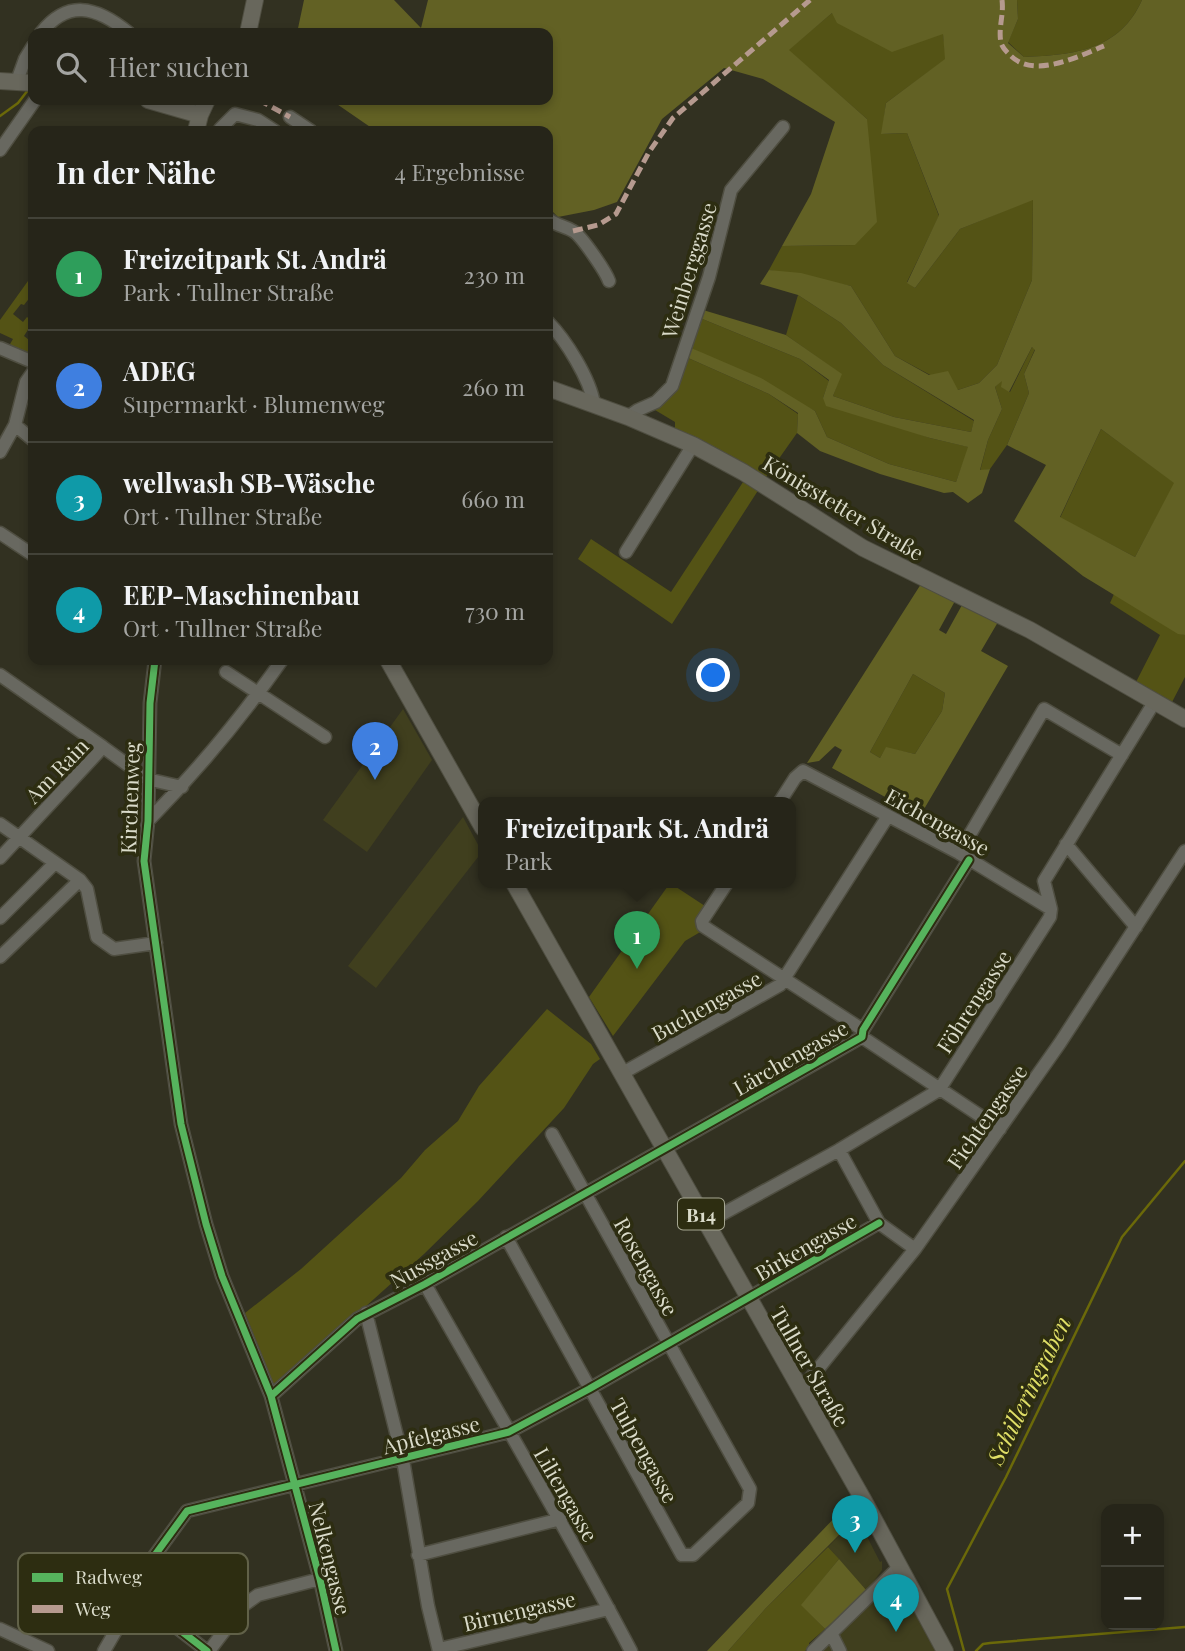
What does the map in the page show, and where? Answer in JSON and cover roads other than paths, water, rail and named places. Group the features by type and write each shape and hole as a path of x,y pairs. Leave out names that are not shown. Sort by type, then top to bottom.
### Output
{"main road":[{"path":"249,28 255,0"},
{"path":"0,81 25,82"},
{"path":"197,126 203,107"},
{"name":"Königstetter Straße","path":"553,395 594,404 693,445 743,472 863,548 1030,630 1185,719"},
{"path":"391,665 478,819"},
{"name":"Tullner Straße","path":"517,888 900,1566 945,1651"}],"street":[{"path":"43,28 56,10 74,3 96,9 122,28"},
{"path":"25,82 25,59 28,54"},
{"path":"0,150 32,105"},
{"path":"203,107 217,126"},
{"path":"224,126 235,114 258,120 267,126"},
{"path":"290,117 303,126"},
{"name":"Weinberggasse","path":"628,417 656,402 672,386 709,277 732,190 783,127"},
{"path":"553,223 573,231 606,272 609,281"},
{"path":"553,327 592,391 594,404"},
{"path":"0,348 28,360"},
{"path":"14,355 28,374"},
{"path":"0,452 15,425 28,383"},
{"path":"15,425 28,436"},
{"path":"626,552 693,445"},
{"path":"0,533 28,552"},
{"name":"Kirchenweg","path":"154,665 150,703 148,821 144,860 181,1124 222,1276 254,1354"},
{"path":"148,821 182,787 278,665"},
{"path":"226,672 325,737"},
{"path":"0,675 103,747"},
{"path":"1051,909 1044,881 1155,701"},
{"name":"Lärchengasse","path":"626,1169 863,1034 964,857 1044,709 1122,755"},
{"name":"Am Rain","path":"1,858 103,747 147,779"},
{"name":"Eichengasse","path":"783,797 803,771 964,857 1051,909"},
{"path":"147,779 182,787"},
{"name":"Buchengasse","path":"621,1074 780,985 888,816"},
{"path":"0,824 80,880 88,889 97,937 114,949 156,943"},
{"path":"1066,844 1136,927"},
{"name":"Fichtengasse","path":"801,1390 915,1249 1000,1129 1185,851"},
{"path":"0,918 55,863"},
{"path":"0,957 80,880"},
{"path":"724,888 702,921 704,926 785,979 939,1090 1000,1129"},
{"name":"Föhrengasse","path":"706,1223 839,1150 939,1090 1049,917 1051,909"},
{"name":"Rosengasse","path":"552,1135 750,1489"},
{"path":"839,1150 879,1223 915,1249"},
{"name":"Nussgasse","path":"271,1396 366,1313 425,1284 626,1169"},
{"name":"Birkengasse","path":"748,1298 879,1223"},
{"name":"Tulpengasse","path":"506,1237 682,1555 693,1555 748,1503 750,1489"},
{"name":"Liliengasse","path":"425,1284 561,1519 631,1651"},
{"name":"Apfelgasse","path":"160,1553 187,1511 509,1432 748,1298"},
{"path":"366,1313 402,1460 418,1555 439,1650"},
{"name":"Nelkengasse","path":"254,1354 271,1396 320,1579 336,1651"},
{"path":"418,1555 561,1519"},
{"path":"813,1651 900,1566"},
{"path":"248,1602 258,1595 320,1579"},
{"name":"Birnengasse","path":"439,1650 609,1609"},
{"path":"0,1629 48,1651"},
{"path":"831,1633 840,1651"},
{"name":"Apfelgasse","path":"104,1651 113,1634"},
{"path":"187,1634 208,1651 221,1634"}],"waterway":[{"path":"0,116 18,103 28,90"},
{"name":"Schilleringraben","path":"964,1651 947,1589 1006,1477 1122,1237 1185,1161"},
{"path":"976,1651 983,1644 990,1643 1185,1627"}],"place":[{"name":"ADEG","path":"375,780"},
{"name":"Freizeitpark St. Andrä","path":"637,969"},
{"name":"wellwash SB-Wäsche","path":"855,1553"},
{"name":"EEP-Maschinenbau","path":"896,1632"}]}
